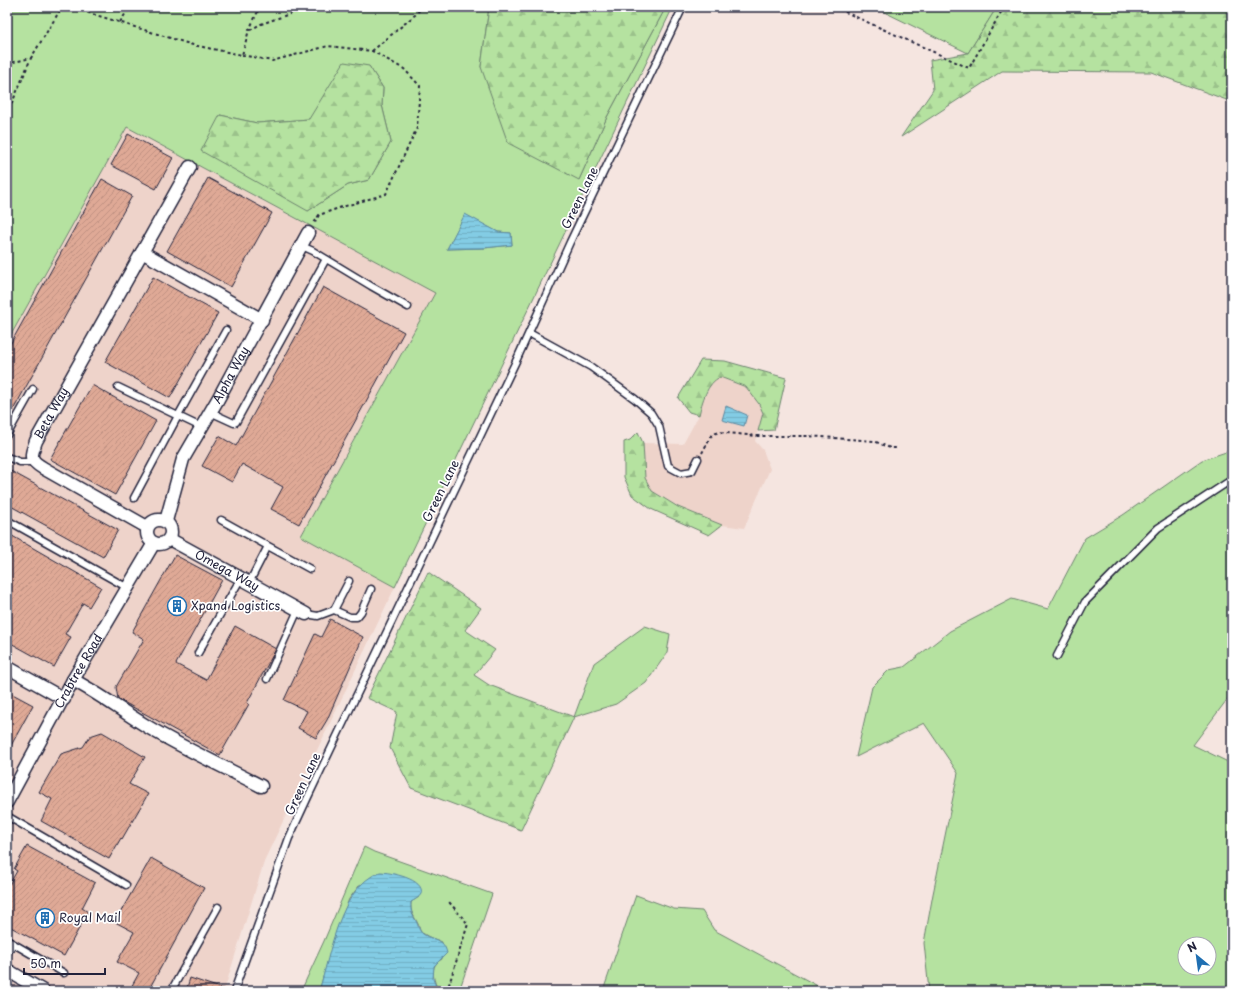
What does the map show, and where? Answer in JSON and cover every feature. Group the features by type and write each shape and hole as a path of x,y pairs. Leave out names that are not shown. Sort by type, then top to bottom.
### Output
{"street":[{"name":"Beta Way","path":"34,462 32,458 36,441 190,167"},
{"name":"Alpha Way","path":"166,521 183,459 262,320 308,233"},
{"path":"142,252 262,320"},
{"path":"34,462 147,527"},
{"path":"157,519 166,521 171,530 169,539 161,544 154,543 146,534 147,527 153,520 157,519"},
{"name":"Omega Way","path":"169,539 302,612"},
{"name":"Crabtree Road","path":"7,802 73,680 154,543"},
{"path":"7,666 64,699"},
{"path":"73,680 89,688 149,728 262,786"},
{"path":"7,970 43,991"}],"lane":[{"name":"Green Lane","path":"234,991 290,838 308,797 529,333 570,242 683,7"},
{"path":"302,246 313,250 408,307"},
{"path":"210,412 229,422 236,422 326,259"},
{"path":"134,498 226,330"},
{"path":"529,333 591,367 635,398 651,413 659,426 668,466 681,473 692,471 698,459"},
{"path":"118,386 201,427"},
{"path":"7,435 33,389"},
{"path":"7,457 20,462 34,462"},
{"path":"1057,656 1086,602 1158,528 1228,482 1232,481"},
{"path":"7,520 128,588"},
{"path":"221,520 310,569"},
{"path":"198,653 268,546"},
{"path":"267,679 302,612 318,616 334,610 350,581"},
{"path":"334,610 350,617 357,617 361,612 371,589"},
{"path":"7,816 126,885"},
{"path":"171,991 218,906"},
{"path":"7,953 10,942 64,973"}],"path":[{"path":"7,116 31,58 62,7"},
{"path":"70,7 193,46 272,61 328,46 372,51 404,69 420,86 418,128 386,194 319,215 308,233"},
{"path":"120,22 130,7"},
{"path":"242,55 249,30 260,7"},
{"path":"249,30 261,24 304,9 329,7"},
{"path":"372,51 415,15 422,7"},
{"path":"834,7 969,68 1004,7"},
{"path":"7,62 10,63 31,58"},
{"path":"698,459 711,436 718,432 757,436 808,436 874,442 890,448 897,448"},
{"path":"447,991 468,924 449,902"}],"shaded area":[{"path":"127,127 435,293 301,536 395,587 265,859 224,991 7,991 7,342"},
{"path":"720,377 746,387 759,404 763,413 755,441 763,450 770,469 744,528 722,525 678,507 652,491 645,479 643,443 683,444 699,415 702,403 713,380"}],"green space":[{"path":"7,7 489,7 481,67 579,180 607,117 666,7 673,7 395,587 301,536 435,293 127,127 7,342","holes":["369,66 383,88 382,105 391,142 369,180 348,185 308,211 220,115 257,123 309,119","465,215 498,232 511,233 512,245 484,248 447,249"]},
{"path":"489,7 666,7 607,117 579,180 508,143 481,67"},
{"path":"874,7 997,7 968,53"},
{"path":"997,7 1232,7 1232,102 1151,72 1002,71 901,137 933,90 930,60 968,53"},
{"path":"344,62 369,66 383,88 382,105 391,142 369,180 348,185 308,211 201,151 220,115 257,123 309,119"},
{"path":"701,360 725,361 786,378 774,430 758,431 763,413 759,404 746,387 720,377 708,388 699,415 689,412 678,398"},
{"path":"638,432 643,443 645,478 652,491 678,507 722,525 709,535 651,509 632,495 624,477 624,442 630,440"},
{"path":"1232,450 1232,693 1193,745 1232,764 1232,991 929,991 924,943 958,773 924,723 856,757 872,687 889,670 904,667 950,631 1012,599 1048,609 1085,538 1123,515 1202,460"},
{"path":"428,572 481,608 465,630 495,650 474,675 489,685 574,717 521,830 411,788 390,748 397,712 367,698"},
{"path":"645,626 670,634 667,653 646,683 616,704 574,717 594,663"},
{"path":"364,847 374,852 492,894 459,991 438,991 433,974 435,966 442,959 442,942 428,937 420,931 411,906 411,902 419,897 359,886 349,899 337,929 319,991 301,991"},
{"path":"636,895 674,909 702,911 714,930 827,991 603,991"}],"water":[{"path":"465,214 498,232 511,233 512,245 484,248 447,249"},
{"path":"726,406 747,415 744,426 722,420"},
{"path":"380,872 406,877 418,884 421,889 421,894 418,898 411,902 412,914 420,931 441,942 447,953 434,966 433,979 438,991 319,991 333,941 346,907 355,892 366,880"}],"building":[{"path":"128,134 173,158 156,189 111,165"},
{"path":"208,178 272,213 231,287 167,251"},
{"path":"102,179 132,196 7,421 7,350"},
{"path":"153,277 218,313 170,398 105,362"},
{"path":"323,287 404,332 299,524 271,509 283,487 242,464 232,482 202,466 219,436 236,446"},
{"path":"92,385 156,421 115,495 50,459"},
{"path":"7,469 118,530 103,557 7,504"},
{"path":"7,533 101,587 89,607 83,603 65,634 71,637 54,667 7,641"},
{"path":"175,555 222,580 176,664 206,680 235,626 276,649 247,703 249,704 220,755 118,699 116,687 144,639 132,632"},
{"path":"330,619 363,637 327,720 316,738 298,728 307,711 284,700 315,634 321,637"},
{"path":"7,691 33,705 7,753"},
{"path":"102,732 145,757 129,784 148,794 109,859 41,821 52,799 39,792 61,754 83,747 90,736"},
{"name":"Royal Mail","path":"27,846 95,883 82,908 88,912 64,956 7,925 7,888 17,871 14,869"},
{"path":"151,858 204,888 148,991 129,991 139,973 117,962 134,932 115,922"},
{"path":"190,978 223,989 223,991 186,991"}],"place":[{"name":"Xpand Logistics","path":"177,606"},
{"name":"Royal Mail","path":"45,918"}]}
